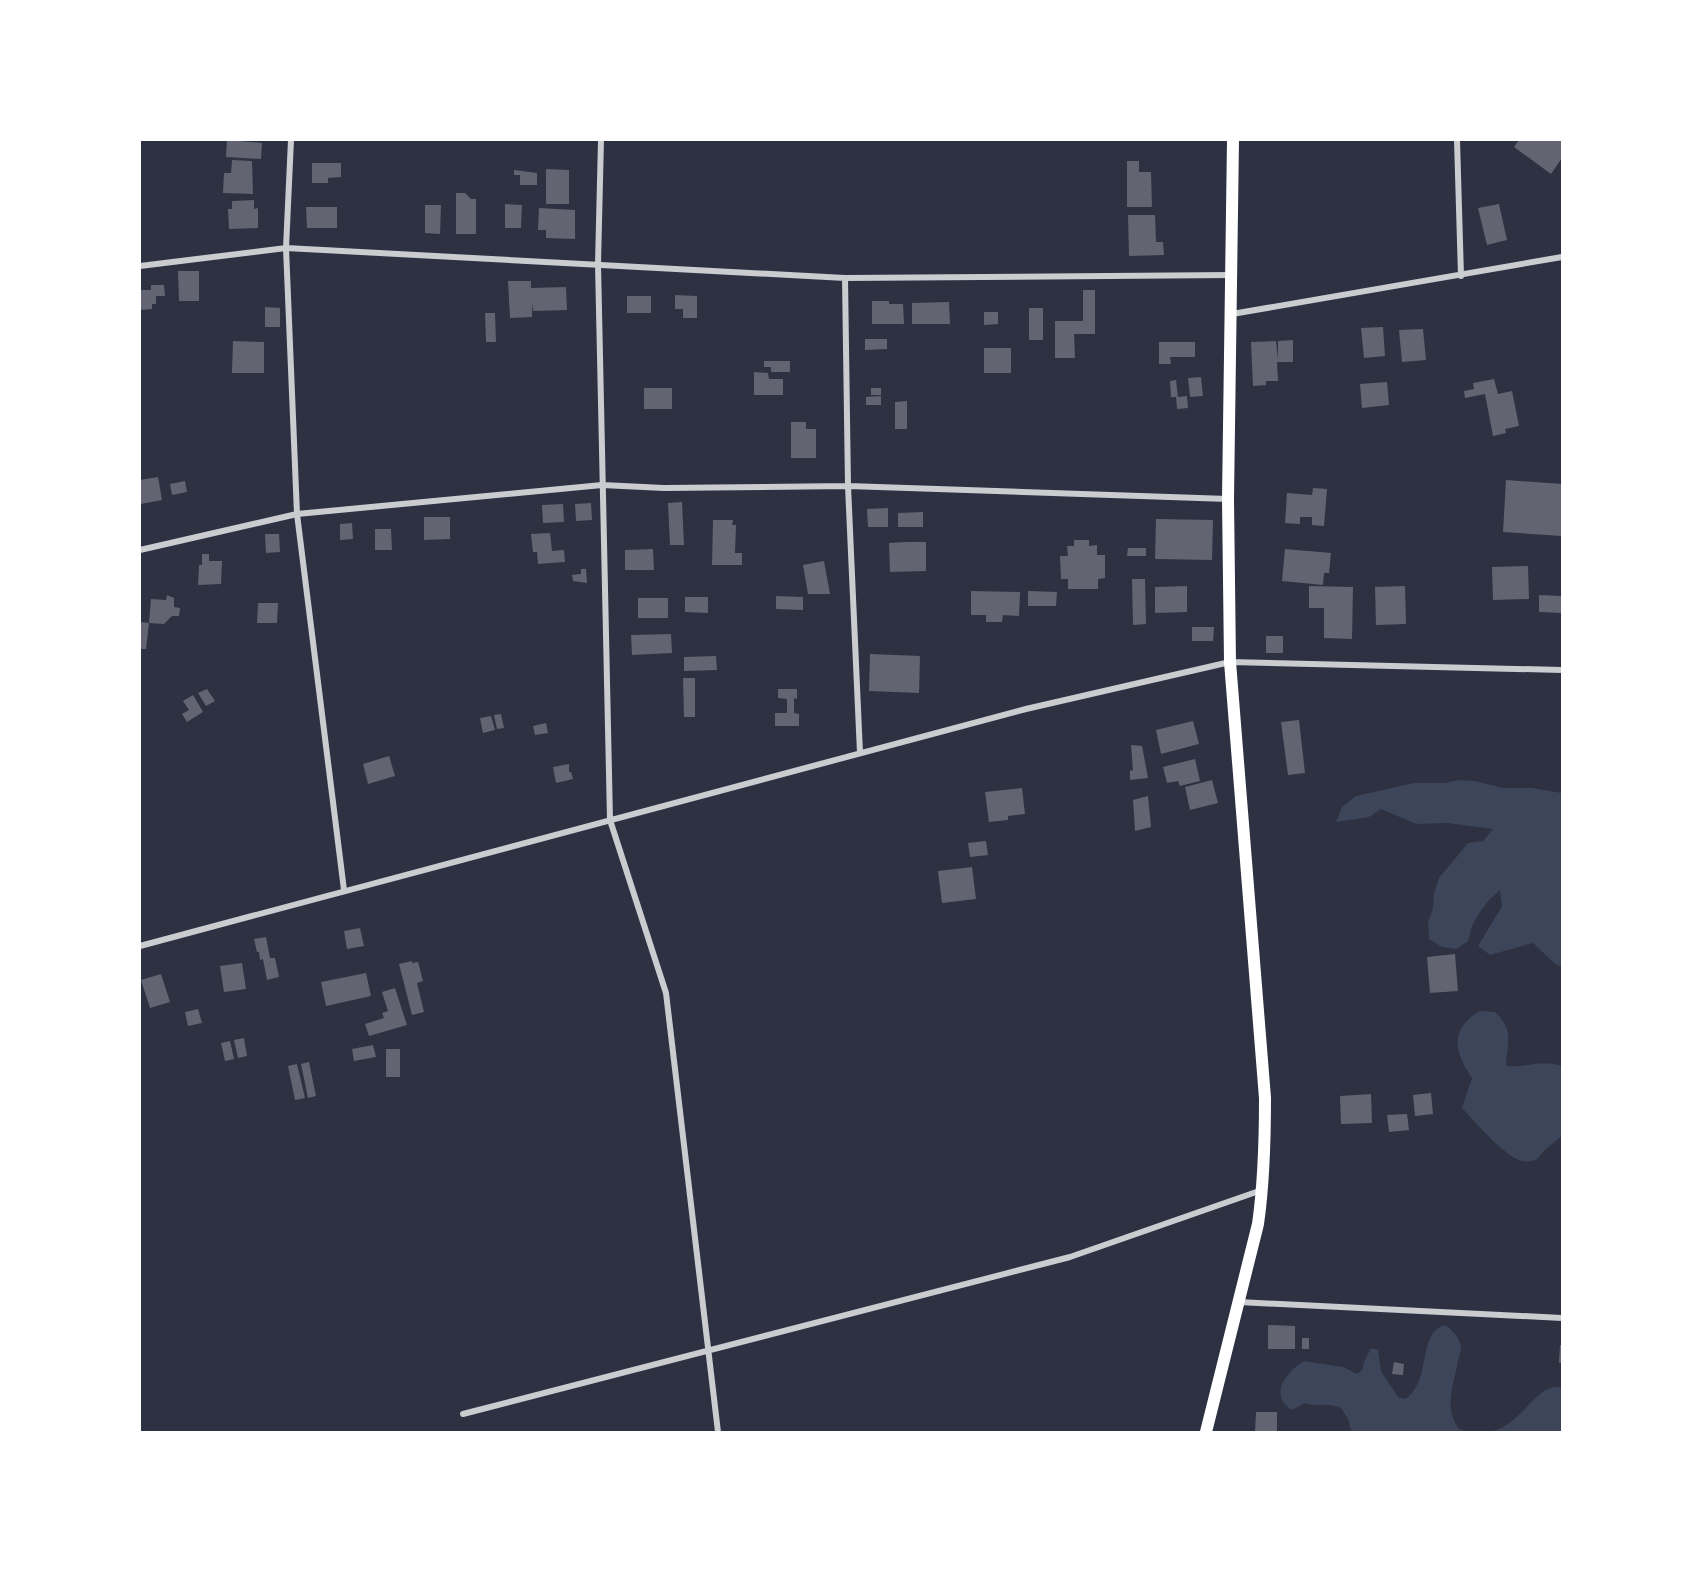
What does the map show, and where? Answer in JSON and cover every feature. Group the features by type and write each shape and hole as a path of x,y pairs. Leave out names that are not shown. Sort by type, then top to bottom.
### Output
{"main road":[{"path":"1206,1432 1258,1224 1263,1190 1264,1098 1230,662 1228,499 1233,140"}],"street":[{"path":"291,140 286,248 297,514 344,890"},
{"path":"601,140 598,264 610,820 666,993 718,1432"},
{"path":"1457,140 1461,276"},
{"path":"140,266 286,248 845,278 1232,275"},
{"path":"1232,314 1563,257"},
{"path":"845,278 848,486 860,753"},
{"path":"140,550 297,514 602,485 664,488 848,486 1228,499"},
{"path":"140,946 1026,709 1230,662 1563,670"},
{"path":"463,1414 1070,1257 1263,1190"},
{"path":"1239,1302 1563,1318"}],"shaded area":[{"path":"1460,780 1503,788 1532,788 1562,793 1562,967 1555,964 1533,943 1490,955 1478,946 1502,906 1500,890 1480,912 1472,926 1468,941 1456,949 1442,947 1429,939 1428,923 1439,878 1468,843 1483,841 1493,829 1447,823 1416,824 1381,809 1369,817 1336,822 1342,807 1356,796 1414,783 1444,783"},
{"path":"1480,1011 1495,1012 1508,1031 1506,1066 1547,1063 1562,1066 1562,1136 1536,1160 1522,1161 1515,1158 1490,1138 1462,1108 1472,1078 1458,1050 1459,1033 1463,1025"},
{"path":"1445,1325 1456,1335 1461,1348 1451,1396 1454,1421 1459,1429 1475,1432 1351,1432 1349,1421 1341,1408 1305,1403 1292,1410 1281,1398 1282,1384 1286,1377 1304,1361 1343,1367 1357,1374 1362,1370 1371,1348 1378,1350 1381,1371 1398,1397 1406,1399 1418,1384 1426,1349 1433,1333"},
{"path":"1551,1388 1562,1388 1562,1432 1485,1432 1496,1430 1510,1423 1541,1393"}],"building":[{"path":"227,140 262,143 261,159 226,157"},
{"path":"1519,140 1562,140 1562,158 1551,174 1514,147"},
{"path":"232,160 252,161 253,194 223,193 224,173 231,173"},
{"path":"1127,161 1139,161 1139,172 1151,172 1152,207 1127,207"},
{"path":"312,163 341,163 341,177 328,178 328,183 312,183"},
{"path":"546,169 569,170 569,204 546,204"},
{"path":"514,170 537,173 537,185 520,185 520,175 514,175"},
{"path":"456,193 465,193 471,199 476,199 476,234 456,234"},
{"path":"254,200 254,209 258,208 258,228 229,229 228,209 232,209 232,201"},
{"path":"505,204 522,205 521,228 505,228"},
{"path":"1499,204 1507,240 1487,245 1478,208"},
{"path":"425,205 441,205 440,234 425,233"},
{"path":"306,207 337,207 337,228 307,228"},
{"path":"539,208 575,210 575,239 546,238 546,230 538,230"},
{"path":"1128,215 1155,215 1156,242 1163,242 1164,255 1129,256"},
{"path":"178,271 199,271 199,301 179,301"},
{"path":"508,281 531,281 531,288 566,287 567,310 533,311 532,302 532,317 510,318"},
{"path":"151,285 164,285 165,296 156,296 156,304 152,304 152,309 140,310 140,290 151,290"},
{"path":"1083,290 1095,290 1095,334 1074,334 1075,358 1055,358 1055,321 1083,321"},
{"path":"675,295 697,296 697,318 683,318 683,309 675,309"},
{"path":"627,296 651,296 651,313 627,313"},
{"path":"872,301 903,304 904,324 872,324"},
{"path":"949,302 950,324 912,324 912,303"},
{"path":"265,307 280,308 280,327 265,327"},
{"path":"1029,308 1043,308 1043,340 1029,340"},
{"path":"984,312 998,312 998,324 984,325"},
{"path":"485,313 495,313 496,342 486,342"},
{"path":"1383,327 1385,356 1364,358 1361,328"},
{"path":"1423,329 1426,360 1402,362 1399,330"},
{"path":"865,339 887,339 887,349 865,350"},
{"path":"1293,340 1293,362 1277,362 1278,381 1266,381 1266,385 1253,386 1251,342 1276,341 1278,359 1278,341"},
{"path":"233,341 264,342 264,373 232,373"},
{"path":"1159,342 1195,342 1195,357 1170,357 1171,364 1159,364"},
{"path":"984,348 1011,348 1011,373 984,373"},
{"path":"764,361 790,361 790,372 771,372 771,367 764,367"},
{"path":"754,372 768,373 769,379 783,379 783,395 754,395"},
{"path":"1201,377 1203,396 1190,397 1188,378"},
{"path":"1494,379 1498,394 1512,391 1519,426 1505,429 1506,433 1493,436 1485,394 1465,398 1464,391 1474,389 1473,383"},
{"path":"1176,380 1178,397 1187,396 1188,408 1177,409 1176,397 1171,397 1170,381"},
{"path":"1387,382 1389,405 1362,408 1360,384"},
{"path":"644,388 672,388 672,409 644,409"},
{"path":"871,388 881,388 881,395 871,395"},
{"path":"881,396 881,405 866,405 866,397"},
{"path":"907,401 907,429 895,429 895,402"},
{"path":"791,422 806,422 806,429 816,429 816,458 791,458"},
{"path":"158,477 162,500 141,504 140,480"},
{"path":"1506,480 1562,484 1562,536 1503,532"},
{"path":"185,481 187,492 172,495 170,484"},
{"path":"1313,488 1327,489 1324,526 1312,525 1312,517 1300,517 1300,524 1285,523 1287,493 1312,495"},
{"path":"682,502 684,545 670,545 668,503"},
{"path":"591,503 592,520 576,521 575,504"},
{"path":"563,504 564,522 543,523 542,505"},
{"path":"888,508 888,527 868,527 867,509"},
{"path":"923,512 923,527 898,527 898,513"},
{"path":"424,517 450,517 450,539 424,540"},
{"path":"1156,519 1213,520 1212,560 1155,559"},
{"path":"713,520 733,520 732,525 736,525 735,553 742,553 742,565 712,565"},
{"path":"352,523 353,539 340,540 340,524"},
{"path":"375,529 391,529 392,550 375,550"},
{"path":"550,533 552,551 564,550 565,562 538,564 537,552 533,552 531,534"},
{"path":"265,534 279,534 280,552 266,553"},
{"path":"1074,540 1089,540 1089,546 1097,545 1097,555 1105,555 1105,578 1098,579 1098,589 1068,589 1068,579 1061,579 1060,556 1068,556 1067,546 1074,546"},
{"path":"926,542 926,571 890,572 889,543"},
{"path":"1128,548 1146,548 1146,556 1127,556"},
{"path":"653,549 654,570 625,570 625,550"},
{"path":"1285,549 1331,553 1329,573 1324,573 1323,585 1282,581"},
{"path":"202,554 209,554 209,561 222,561 221,584 198,585"},
{"path":"824,561 830,594 808,594 803,565"},
{"path":"1528,566 1529,599 1493,600 1492,567"},
{"path":"581,569 586,569 587,583 573,581 572,575 581,574"},
{"path":"1132,579 1145,579 1146,624 1133,625"},
{"path":"1187,586 1187,612 1155,613 1155,587"},
{"path":"1309,586 1353,587 1352,639 1324,638 1324,608 1309,608"},
{"path":"1405,586 1406,624 1376,625 1375,587"},
{"path":"971,591 1020,592 1019,616 1003,615 1002,622 986,622 986,615 971,615"},
{"path":"1028,591 1057,592 1056,606 1028,606"},
{"path":"167,595 174,598 174,607 180,608 179,616 172,616 164,624 149,623 151,599 166,600"},
{"path":"1539,595 1562,596 1562,613 1539,612"},
{"path":"776,596 803,597 803,610 776,609"},
{"path":"685,597 708,597 708,613 685,612"},
{"path":"638,598 668,598 668,618 638,618"},
{"path":"258,603 278,603 277,623 257,623"},
{"path":"140,622 149,623 146,649 140,649"},
{"path":"1192,627 1214,627 1213,641 1192,641"},
{"path":"671,634 672,653 632,655 631,635"},
{"path":"1266,636 1283,636 1283,653 1266,653"},
{"path":"870,654 920,656 919,693 869,691"},
{"path":"716,656 717,670 684,671 684,657"},
{"path":"683,678 695,678 695,717 684,717"},
{"path":"207,689 215,701 206,706 198,693"},
{"path":"778,689 797,689 797,699 794,698 794,713 799,714 799,726 775,726 775,713 787,713 787,699 778,698"},
{"path":"193,695 203,712 187,722 182,714 189,710 183,701"},
{"path":"501,714 504,728 497,729 494,715"},
{"path":"491,716 495,730 483,733 480,718"},
{"path":"1299,720 1305,773 1288,775 1281,722"},
{"path":"1193,721 1199,744 1161,754 1156,730"},
{"path":"546,723 548,733 535,735 533,726"},
{"path":"1131,745 1142,746 1148,778 1130,780 1130,771 1133,770"},
{"path":"389,756 395,776 368,784 363,764"},
{"path":"1195,759 1200,781 1180,786 1178,781 1167,783 1163,767"},
{"path":"569,764 569,772 573,779 556,783 553,767"},
{"path":"1212,780 1218,803 1190,810 1185,787"},
{"path":"1022,788 1025,814 1008,816 1008,820 989,822 985,792"},
{"path":"1148,796 1151,827 1135,831 1133,800"},
{"path":"986,841 988,855 970,857 968,843"},
{"path":"972,867 976,899 942,903 938,871"},
{"path":"360,928 364,946 347,949 344,931"},
{"path":"266,937 270,958 275,958 279,977 267,980 263,959 260,960 254,939"},
{"path":"1455,954 1458,991 1430,993 1427,957"},
{"path":"412,961 412,963 418,962 423,981 417,983 424,1012 412,1015 399,964"},
{"path":"242,963 246,989 224,992 220,966"},
{"path":"366,973 371,996 326,1006 321,982"},
{"path":"161,974 170,1002 150,1008 141,980"},
{"path":"395,988 407,1025 369,1036 365,1024 384,1018 382,1013 388,1011 382,992"},
{"path":"198,1009 202,1023 188,1026 185,1012"},
{"path":"244,1038 247,1056 238,1058 234,1040"},
{"path":"230,1041 234,1059 225,1061 221,1043"},
{"path":"373,1045 376,1057 354,1061 352,1049"},
{"path":"386,1049 400,1049 400,1077 386,1077"},
{"path":"309,1062 316,1096 308,1098 301,1064"},
{"path":"297,1064 305,1098 295,1100 288,1066"},
{"path":"1431,1093 1433,1114 1415,1116 1413,1095"},
{"path":"1371,1094 1372,1123 1341,1124 1340,1096"},
{"path":"1407,1114 1409,1130 1389,1132 1387,1115"},
{"path":"1268,1325 1295,1326 1295,1349 1268,1349"},
{"path":"1302,1338 1309,1338 1309,1349 1302,1349"},
{"path":"1560,1345 1562,1345 1562,1363 1559,1363"},
{"path":"1394,1362 1404,1364 1403,1375 1392,1374"},
{"path":"1256,1412 1277,1412 1277,1432 1255,1432"}]}
